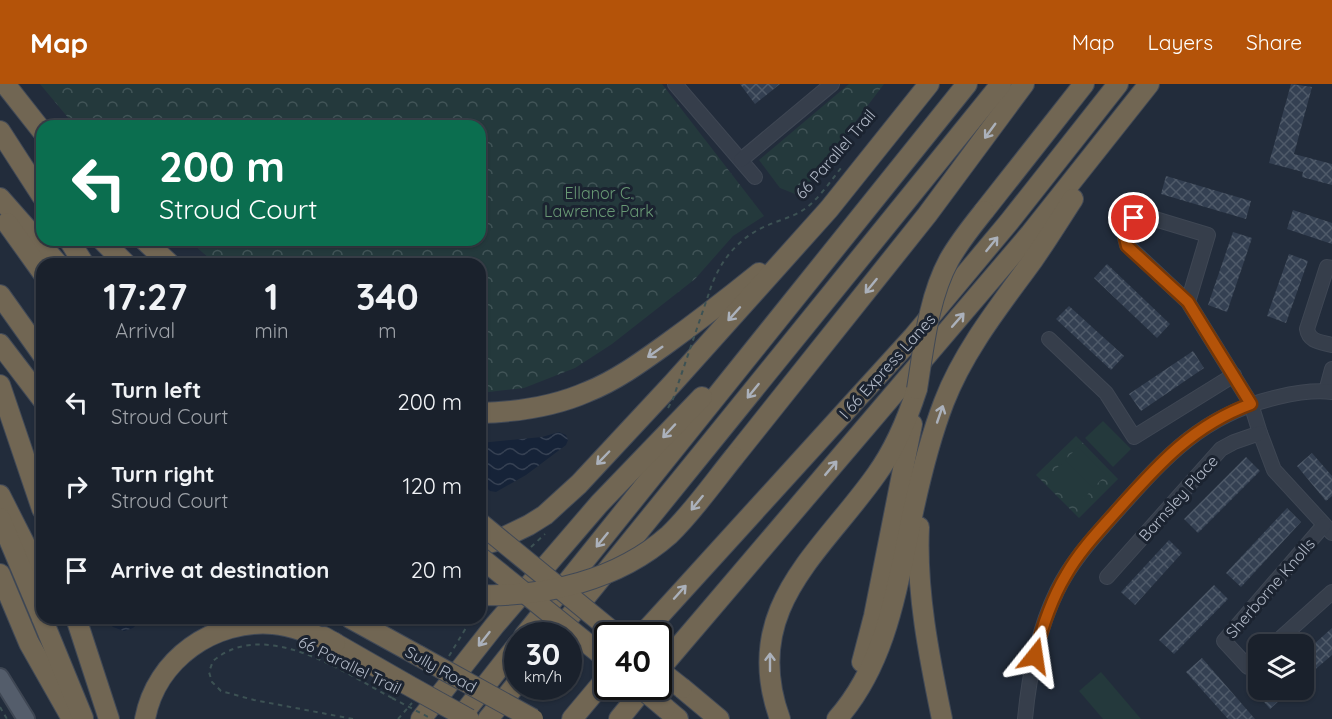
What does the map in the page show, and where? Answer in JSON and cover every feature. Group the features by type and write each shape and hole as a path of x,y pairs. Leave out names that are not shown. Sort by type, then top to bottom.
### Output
{"highway":[{"path":"5,84 36,123"},
{"path":"486,544 496,541 545,515 579,484 674,383 843,192 929,84"},
{"path":"535,622 968,84"},
{"path":"776,364 843,263 987,84"},
{"path":"565,622 1001,84"},
{"path":"486,595 511,595 596,578 631,561 658,544 678,525 734,457 927,215 1024,84"},
{"path":"830,719 858,671 867,645 904,439 917,389 932,308 942,275 959,244 1084,84"},
{"name":"I 66 Express Lanes","path":"654,622 913,337 1003,230 1118,84"},
{"path":"837,719 860,687 885,632 933,432 945,399 969,352 1042,247 1149,84"},
{"path":"672,654 1025,241 1149,84"},
{"path":"0,124 36,168"},
{"path":"0,131 36,187"},
{"path":"486,413 523,410 568,399 606,384 628,371 761,271 824,206 843,192"},
{"path":"0,198 36,239"},
{"path":"0,213 36,264"},
{"path":"42,246 53,258"},
{"path":"108,246 120,258"},
{"path":"150,246 164,258"},
{"path":"0,296 36,346"},
{"path":"421,719 495,625 599,504 770,330"},
{"path":"0,344 36,391"},
{"path":"0,385 36,491"},
{"path":"780,719 773,696 770,655 773,631 784,599 802,568 904,439"},
{"path":"924,470 919,531 920,583 942,719"},
{"path":"0,495 36,566"},
{"path":"0,518 36,604"},
{"path":"486,528 601,622"},
{"path":"486,562 594,649"},
{"path":"0,574 29,642 72,719"},
{"path":"44,624 84,719"},
{"path":"65,624 97,687"},
{"path":"78,624 109,719"},
{"path":"145,719 156,687 173,663 194,645 218,631 236,626 275,624 335,643"},
{"path":"304,624 335,643 399,691 469,719"},
{"name":"Sully Road","path":"361,624 532,719"},
{"path":"459,719 504,662"},
{"path":"672,680 719,719"},
{"path":"572,719 594,693"},
{"path":"488,719 504,699"},
{"path":"619,719 634,700"},
{"path":"656,700 672,713"}],"main road":[{"path":"0,677 26,719"}],"street":[{"path":"675,84 755,177"},
{"path":"741,160 831,84"},
{"name":"Sherborne Knolls","path":"1188,302 1208,235 1145,216 1134,218 1126,226 1124,235 1127,246 1188,302 1251,404 1274,470 1328,529 1224,641 1248,667"},
{"path":"1332,268 1327,267 1307,329 1308,336 1312,340 1332,345"},
{"path":"1049,339 1106,393 1134,437 1234,375"},
{"path":"1025,719 1035,656 1047,614 1067,573 1084,549 1173,450 1201,429 1230,412 1251,404 1286,395 1329,391 1332,369"},
{"name":"Barnsley Place","path":"1107,577 1221,449 1260,433"},
{"path":"1285,634 1332,592"}],"path":[{"name":"66 Parallel Trail","path":"668,408 719,267 738,244 757,230 801,211 811,204 847,160"},
{"name":"66 Parallel Trail","path":"353,719 254,700 221,691 212,682 209,672 213,661 233,647 274,645 294,649 399,691 432,719"},
{"path":"0,708 7,719"}],"green space":[{"name":"Ellanor C. Lawrence Park","path":"40,84 662,84 764,216 733,236 695,279 612,344 575,368 524,388 486,392 486,258 209,258 195,246 486,246 486,120 70,120"},
{"path":"849,84 884,84 806,187 795,194 780,188 759,160"},
{"path":"1103,421 1131,449 1113,467 1085,438"},
{"path":"1076,436 1118,479 1079,518 1036,475"},
{"path":"1078,447 1106,475 1093,488 1065,460"},
{"path":"1061,464 1089,493 1075,506 1047,477"},
{"path":"1101,672 1141,719 1103,719 1079,691"}],"water":[{"path":"559,432 566,435 568,440 566,445 526,475 496,492 486,487 486,442 542,437"},
{"path":"110,624 137,624 124,631"}],"building":[{"path":"740,84 780,84 755,104"},
{"path":"1291,84 1312,87 1294,154 1332,164 1332,185 1302,177 1303,172 1269,163"},
{"path":"1166,176 1251,201 1246,219 1161,194"},
{"path":"1293,210 1332,223 1332,244 1287,229"},
{"path":"1233,232 1252,238 1227,312 1208,305"},
{"path":"1289,254 1308,261 1286,323 1267,316"},
{"path":"1107,264 1170,324 1157,338 1094,278"},
{"path":"1069,306 1124,356 1111,370 1056,319"},
{"path":"1193,351 1204,368 1141,411 1129,394"},
{"path":"1312,453 1332,476 1332,496 1326,501 1297,466"},
{"path":"1246,457 1260,471 1198,533 1184,519"},
{"path":"1287,508 1301,522 1241,587 1226,573"},
{"path":"1169,540 1182,553 1135,605 1121,592"},
{"path":"1214,585 1228,599 1174,654 1159,640"},
{"path":"1332,628 1332,655 1314,670 1314,644"},
{"path":"1202,658 1255,719 1228,719 1186,672"},
{"path":"1262,700 1280,700 1270,709"}],"route":[{"path":"1035,656 1047,614 1057,592 1084,549 1173,450 1201,429 1230,412 1251,404 1188,302 1127,246 1124,235 1126,226 1134,218"}]}
